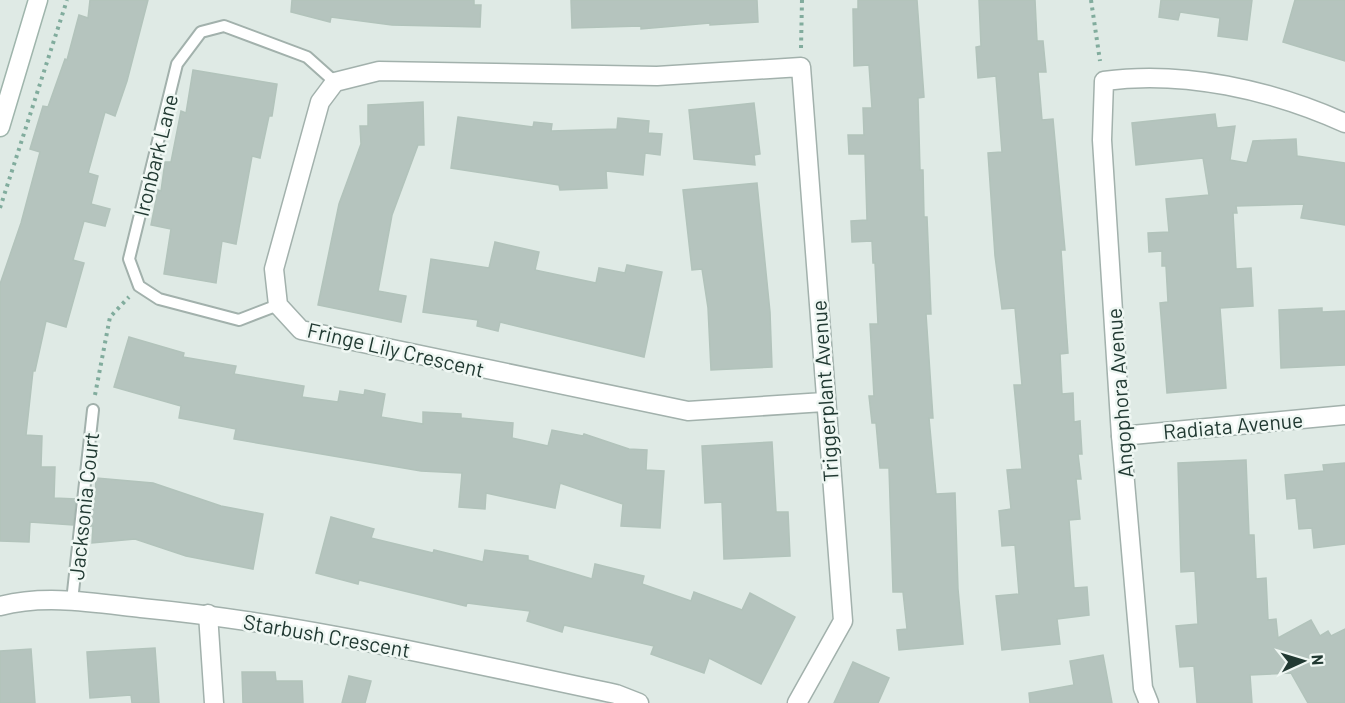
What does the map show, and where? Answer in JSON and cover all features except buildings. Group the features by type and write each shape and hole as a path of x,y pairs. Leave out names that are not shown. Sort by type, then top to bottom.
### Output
{"street":[{"path":"0,127 38,0"},
{"path":"278,305 274,269 320,102 335,82 379,71 657,76 801,67"},
{"name":"Triggerplant Avenue","path":"797,703 843,621 824,402 801,67"},
{"path":"1104,81 1138,76 1235,87 1317,110 1345,123"},
{"name":"Angophora Avenue","path":"1104,81 1102,140 1121,436 1143,688 1149,703"},
{"name":"Fringe Lily Crescent","path":"278,305 301,330 688,411 824,402"},
{"name":"Radiata Avenue","path":"1121,436 1345,415"},
{"name":"Starbush Crescent","path":"3,603 72,601 208,614 348,637 616,694 639,703"},
{"path":"208,614 214,703"}],"lane":[{"name":"Ironbark Lane","path":"140,286 129,258 177,64 201,32 224,26 235,29 307,57 335,82"},
{"path":"140,286 159,299 239,320 278,305"},
{"name":"Jacksonia Court","path":"72,601 93,410"}],"path":[{"path":"0,208 67,0"},
{"path":"801,67 802,0"},
{"path":"1091,0 1104,81"},
{"path":"93,410 110,317 140,286"}]}
